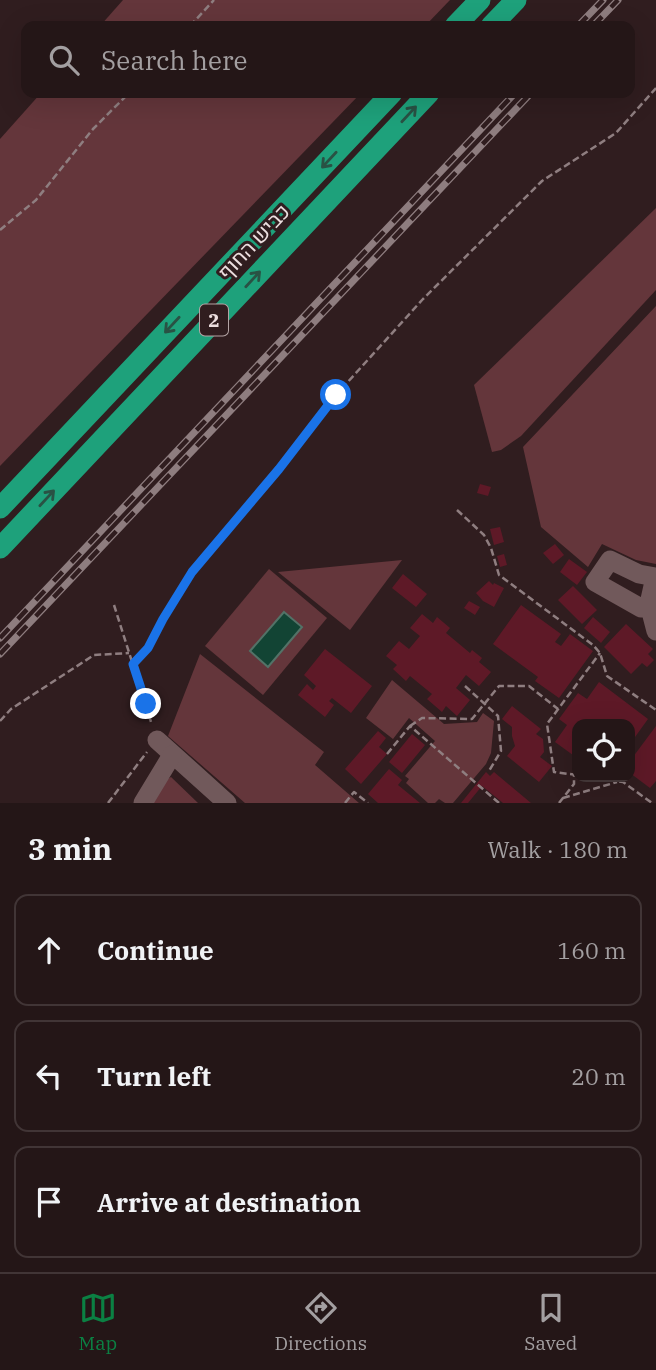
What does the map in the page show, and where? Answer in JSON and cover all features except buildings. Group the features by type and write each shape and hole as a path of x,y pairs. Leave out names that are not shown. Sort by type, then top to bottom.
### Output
{"highway":[{"path":"460,21 480,0"},
{"path":"496,21 516,0"},
{"name":"כביש החוף","path":"0,508 387,98"},
{"name":"כביש החוף","path":"0,548 424,98"}],"street":[{"path":"650,608 641,608 596,582 610,560 639,574 655,577 650,608 656,631"},
{"path":"157,740 227,803"},
{"path":"143,803 173,755"}],"path":[{"path":"195,21 214,0"},
{"path":"133,664 148,648 192,572 279,469 336,395 405,318 542,181 616,133 656,88"},
{"path":"0,230 36,200 93,129 124,98"},
{"path":"457,510 484,536 491,548 499,575 593,645 600,653 607,676 656,710"},
{"path":"108,803 157,740 114,605"},
{"path":"0,721 11,709 94,655 130,653"},
{"path":"572,774 554,772 547,724 600,653"},
{"path":"465,686 498,716 501,751 489,771"},
{"path":"387,754 410,726 422,718 472,719 499,686 529,686 558,709"},
{"path":"410,726 499,803"},
{"path":"559,803 574,782"},
{"path":"563,798 615,782"},
{"path":"623,782 652,803"},
{"path":"345,803 354,792 368,803"}],"shaded area":[{"path":"123,0 450,0 430,21 104,21"},
{"path":"37,98 356,98 0,466 0,139"},
{"path":"656,208 656,290 521,436 501,450 492,452 474,385"},
{"path":"656,306 656,564 636,560 602,544 588,567 541,527 523,447"},
{"path":"402,560 350,630 278,572"},
{"path":"269,569 327,618 263,695 205,646"},
{"path":"284,612 302,627 268,667 250,651"},
{"path":"200,654 324,752 315,765 359,803 245,803 168,736"},
{"path":"392,680 444,724 477,722 483,713 494,721 491,753 486,764 453,803 445,803 439,799 435,803 428,803 406,783 409,779 405,776 435,741 409,718 393,739 366,718"},
{"path":"171,777 198,803 150,803 164,781"}],"railway":[{"path":"583,21 603,0"},
{"path":"598,21 618,0"},
{"path":"0,638 510,98"},
{"path":"0,654 526,98"}],"route":[{"path":"146,704 133,664 148,648 192,572 279,469 336,395"}]}
